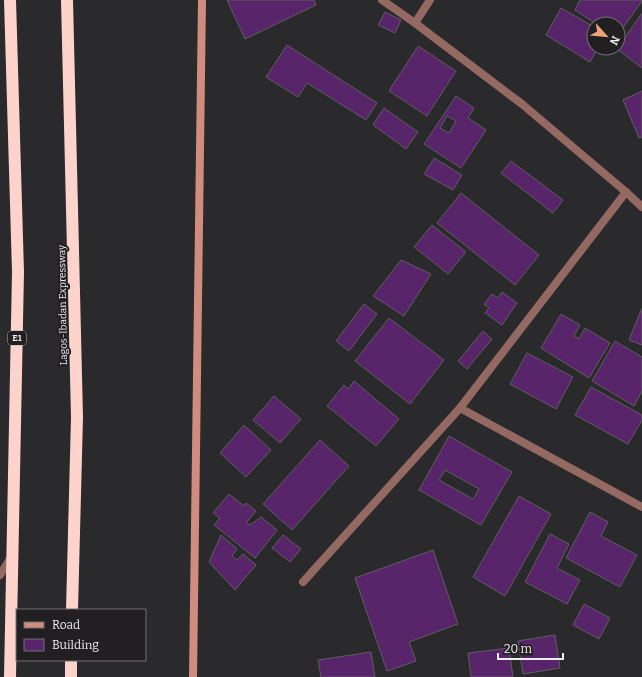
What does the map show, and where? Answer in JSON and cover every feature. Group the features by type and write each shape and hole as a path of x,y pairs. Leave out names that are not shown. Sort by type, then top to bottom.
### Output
{"highway":[{"name":"E1","path":"10,0 18,272 10,677"},
{"name":"Lagos-Ibadan Expressway","path":"67,0 77,417 72,609"},
{"path":"70,677 71,661"}],"main road":[{"path":"193,677 202,0"}],"street":[{"path":"382,0 415,23 522,104 642,207"},
{"path":"415,23 430,0"},
{"path":"303,582 460,408 626,192"},
{"path":"460,408 642,507"},
{"path":"0,574 12,556"}],"building":[{"path":"227,0 314,0 316,5 245,39"},
{"path":"580,0 642,0 626,24 626,16 586,16 586,17 575,10"},
{"path":"561,8 586,22 586,56 593,56 590,62 546,35"},
{"path":"385,12 401,20 395,33 378,25"},
{"path":"642,13 642,68 626,56 626,36"},
{"path":"287,45 377,103 366,120 307,83 298,97 266,77"},
{"path":"418,46 456,71 427,116 389,91"},
{"path":"642,91 642,137 639,138 623,100"},
{"path":"456,96 474,108 468,118 486,130 461,168 424,144","holes":["447,116 456,121 449,133 440,128"]},
{"path":"384,108 418,132 406,149 373,125"},
{"path":"434,158 462,175 453,190 424,174"},
{"path":"511,161 563,200 553,213 501,173"},
{"path":"461,193 539,255 515,285 437,223"},
{"path":"432,225 466,252 448,274 414,247"},
{"path":"401,260 431,274 404,316 373,296"},
{"path":"502,292 517,303 502,325 485,313 489,308 484,304 492,294 498,298"},
{"path":"364,304 377,314 349,351 336,341"},
{"path":"642,308 642,345 629,340"},
{"path":"561,314 580,325 574,336 579,339 585,328 610,343 589,378 541,348"},
{"path":"389,318 444,360 410,404 355,361"},
{"path":"483,331 492,339 467,369 458,361"},
{"path":"615,341 642,357 642,391 634,406 592,381"},
{"path":"527,353 573,377 556,409 510,384"},
{"path":"354,381 399,419 376,446 327,406 344,385 348,389"},
{"path":"591,387 642,415 642,420 628,444 575,415"},
{"path":"274,396 301,419 280,443 253,420"},
{"path":"244,425 271,450 246,477 220,453"},
{"path":"449,436 512,472 481,525 419,490","holes":["445,470 479,489 473,499 439,480"]},
{"path":"320,440 349,466 292,530 263,504"},
{"path":"229,494 244,506 246,503 256,511 246,523 250,525 261,517 277,530 255,558 214,525 220,518 213,513"},
{"path":"519,496 551,514 505,596 473,577"},
{"path":"590,512 608,522 601,536 637,555 620,587 566,558"},
{"path":"550,534 569,544 557,568 580,580 567,604 525,582"},
{"path":"221,535 237,549 232,556 237,560 243,554 256,565 235,590 209,562"},
{"path":"283,535 301,549 290,562 272,548"},
{"path":"433,550 458,624 409,642 416,661 387,671 355,578"},
{"path":"584,604 610,618 599,639 573,625"},
{"path":"555,635 560,668 523,674 518,641"},
{"path":"509,648 513,677 471,677 468,653"},
{"path":"371,652 375,677 321,677 318,660"}]}
